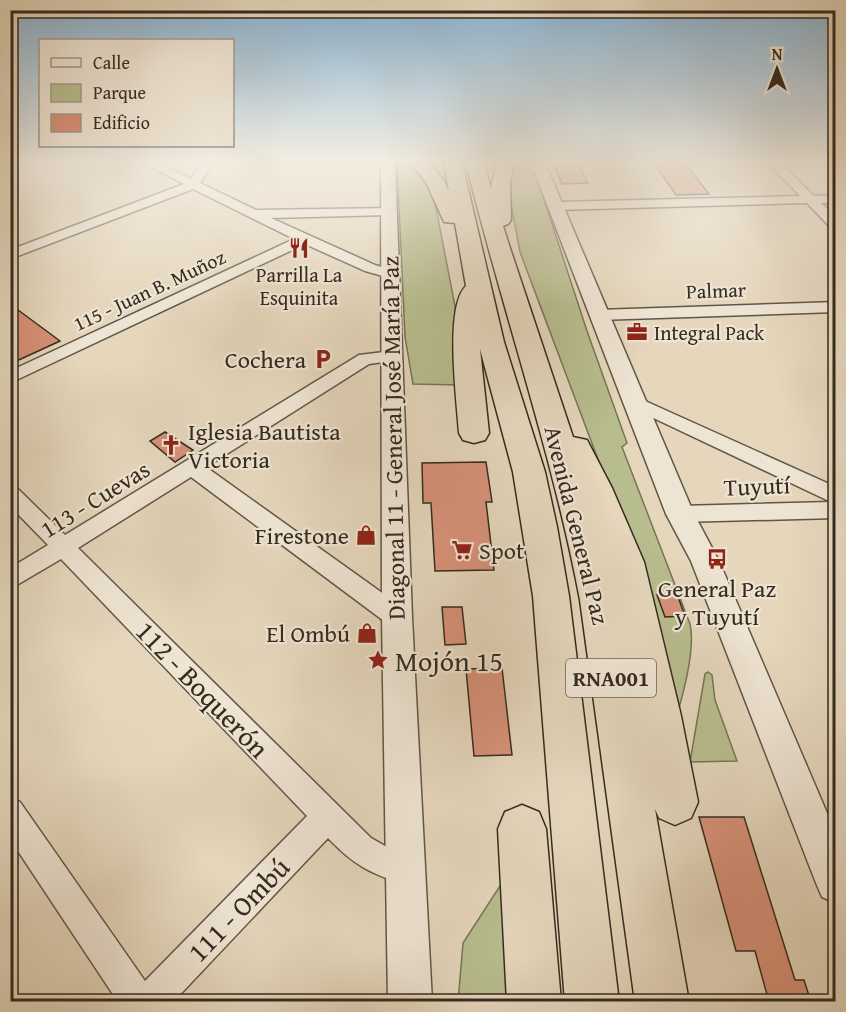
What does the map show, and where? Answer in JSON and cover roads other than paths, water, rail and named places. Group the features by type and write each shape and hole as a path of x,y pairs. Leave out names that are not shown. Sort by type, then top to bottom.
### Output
{"highway":[{"path":"451,210 485,273"},
{"name":"Avenida General Paz","path":"467,210 485,273 533,361 573,488 599,600 621,754 662,1002"},
{"name":"Avenida General Paz","path":"480,210 491,342 529,472 551,596 592,1002"},
{"path":"474,433 466,319 485,273 498,210"},
{"path":"533,361 596,488 626,562 660,716 675,802"},
{"path":"522,829 534,1002"}],"street":[{"path":"10,255 126,210"},
{"path":"249,210 305,239 370,268 390,274"},
{"path":"558,210 680,514 705,561 836,883"},
{"path":"821,210 836,225"},
{"path":"257,214 388,211"},
{"name":"Diagonal 11 - General José María Paz","path":"388,211 397,617 410,1002"},
{"name":"115 - Juan B. Muñoz","path":"10,378 305,239"},
{"name":"Palmar","path":"598,315 836,307"},
{"name":"113 - Cuevas","path":"10,580 365,359 392,356"},
{"path":"634,402 836,496"},
{"path":"193,468 397,617"},
{"name":"112 - Boquerón","path":"10,493 360,849 379,860 407,870"},
{"name":"Tuyutí","path":"680,514 836,510"},
{"path":"10,812 139,1002"},
{"name":"111 - Ombú","path":"149,1002 327,817"}],"place":[{"name":"Parrilla La Esquinita","path":"299,248"},
{"name":"Integral Pack","path":"637,332"},
{"name":"Cochera","path":"323,359"},
{"name":"Iglesia Bautista Victoria","path":"171,445"},
{"name":"Firestone","path":"366,535"},
{"name":"Spot","path":"462,550"},
{"name":"General Paz y Tuyutí","path":"717,559"},
{"name":"El Ombú","path":"367,633"},
{"name":"Mojón 15","path":"378,660"}]}
